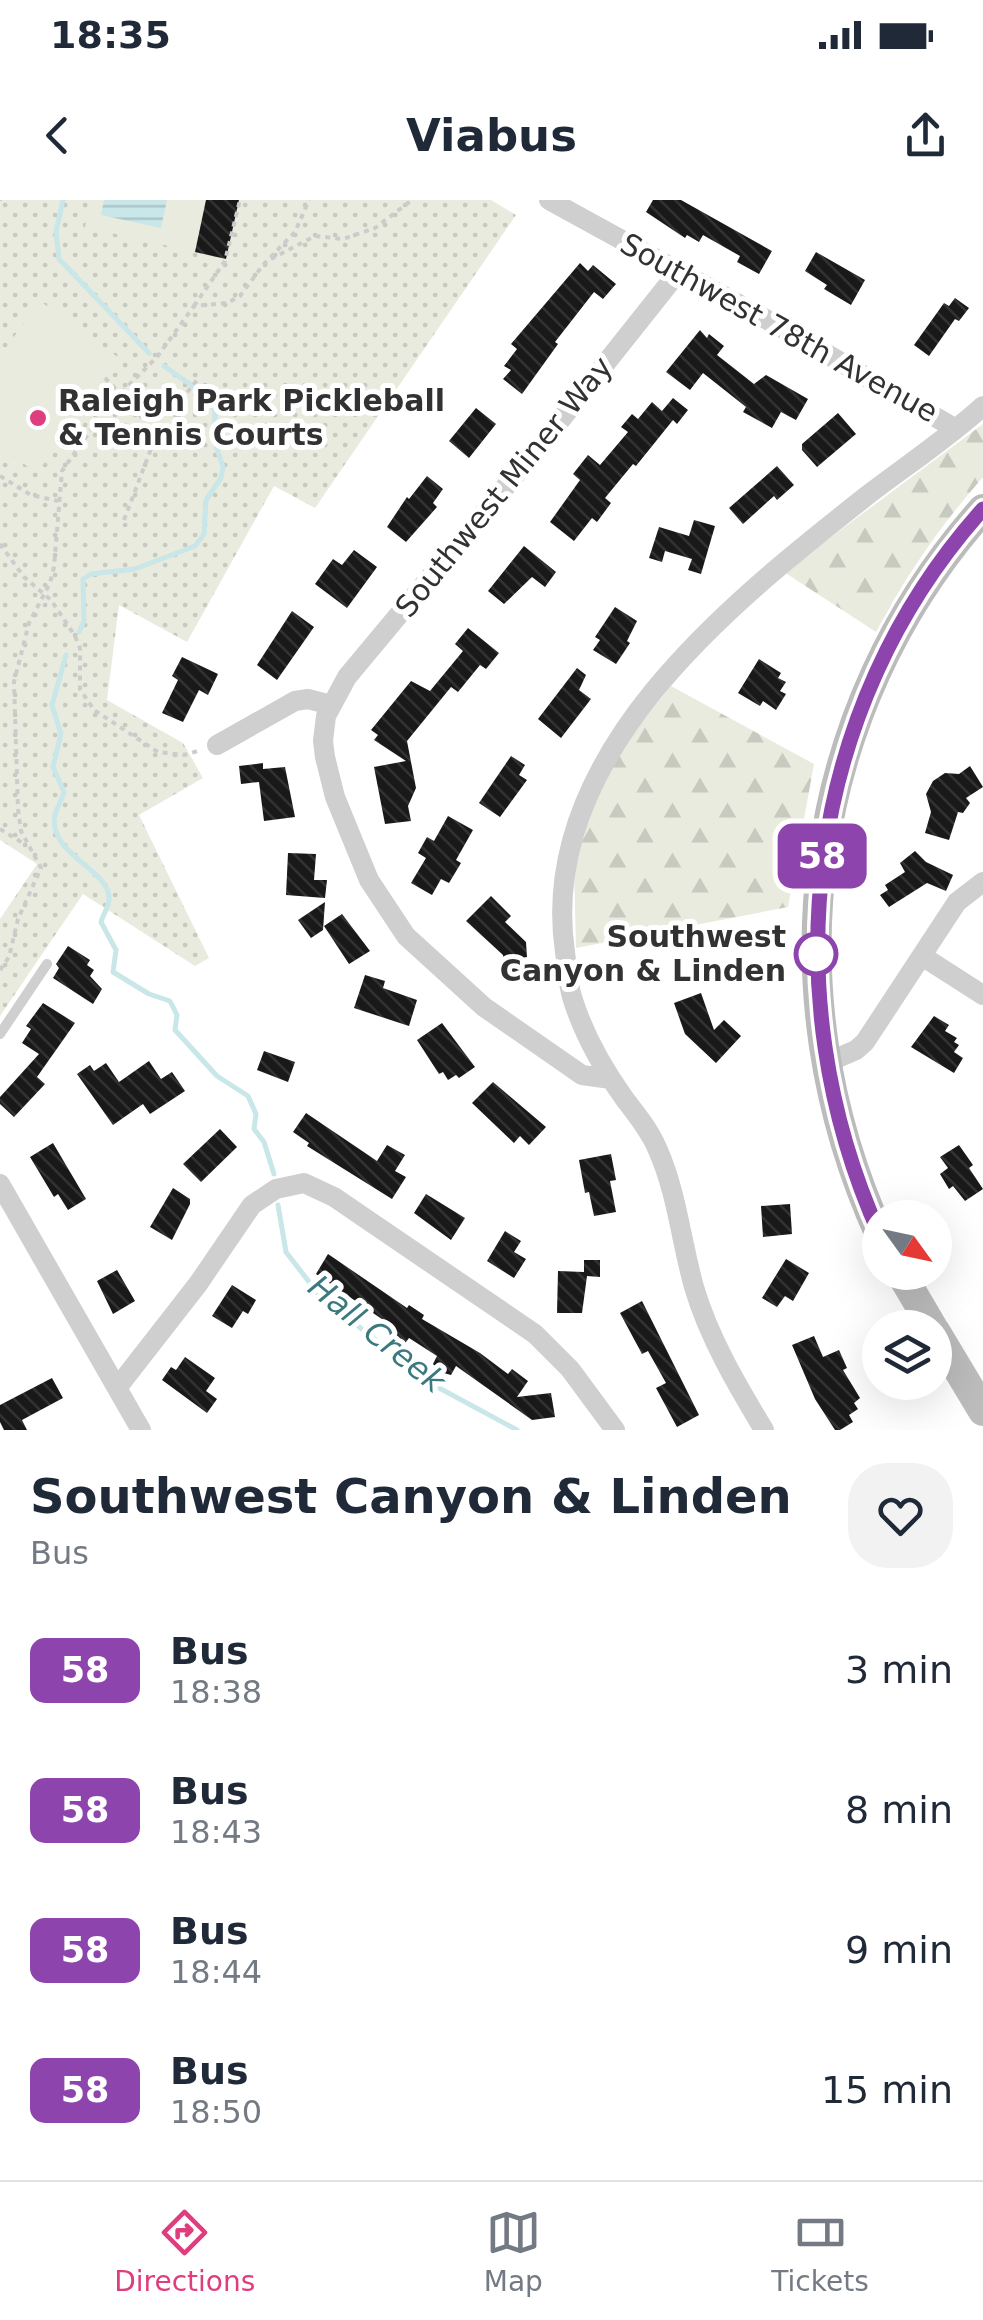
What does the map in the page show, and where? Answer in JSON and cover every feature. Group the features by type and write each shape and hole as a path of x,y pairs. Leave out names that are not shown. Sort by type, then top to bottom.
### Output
{"main road":[{"path":"866,1200 846,1147 826,1062 818,999 817,898 834,792 867,689 889,644 941,560 983,508"},
{"path":"952,1359 983,1411"}],"street":[{"name":"Southwest 78th Avenue","path":"549,200 956,428"},
{"name":"Southwest Miner Way","path":"612,1079 582,1075 484,1007 406,936 369,880 334,797 323,741 326,716 356,665 551,432 679,271"},
{"path":"764,1430 706,1322 667,1170 652,1135 612,1079 584,1030 571,993 562,930 564,874 572,836 585,800 610,753 706,634 802,548 983,406"},
{"path":"217,745 294,700 332,705"},
{"path":"826,1062 856,1050 864,1042 958,902 983,882"},
{"path":"922,956 983,995"},
{"path":"117,1388 198,1284 252,1205 276,1189 304,1182 334,1197 535,1334 570,1370 615,1430"},
{"path":"0,1184 140,1430"}],"lane":[{"path":"0,1034 47,964"}],"path":[{"path":"0,970 41,868 21,831 14,682 30,624 54,566 62,471 120,391 157,358 225,262 240,200"},
{"path":"194,306 235,300 295,232 309,200"},
{"path":"263,265 316,236 342,239 375,228 412,200"},
{"path":"105,378 142,418 143,432 154,440 174,437 182,399 198,380"},
{"path":"63,436 79,447"},
{"path":"124,520 154,440"},
{"path":"0,476 31,494 58,501"},
{"path":"0,544 24,577 51,600 75,636 80,648 80,688 94,710 158,752 184,756 217,745"},
{"path":"0,828 30,848"}],"green space":[{"path":"0,200 491,200 516,215 315,508 274,486 187,642 119,605 107,700 183,743 203,778 139,815 209,958 195,966 83,894 0,1016 0,919 37,864 0,840"},
{"path":"91,200 206,200 195,252 85,227"},
{"path":"40,301 119,358 37,473 0,447 0,356"},
{"path":"983,424 983,477 925,551 876,632 784,572"},
{"path":"671,686 814,764 788,907 576,948 574,865 601,784 633,733"}],"water":[{"path":"104,200 167,200 161,228 101,215"}],"building":[{"path":"206,200 239,200 226,259 195,252"},
{"path":"653,200 681,200 772,251 759,274 737,262 740,256 703,235 699,242 687,235 685,238 646,212"},
{"path":"816,252 865,280 851,305 824,289 827,285 805,271"},
{"path":"580,263 588,271 593,265 616,284 603,299 594,292 555,342 558,344 522,394 503,379 511,370 504,366 517,349 511,344"},
{"path":"955,298 969,308 959,321 955,319 929,356 914,345 944,303 949,306"},
{"path":"700,330 724,346 717,355 754,384 766,375 808,399 796,420 781,412 772,428 743,412 746,407 703,373 690,390 666,372"},
{"path":"673,398 688,410 677,424 673,420 605,498 611,503 597,522 592,518 574,541 550,522 580,480 573,474 588,455 600,465 628,432 621,427 632,414 638,419 652,402 662,411"},
{"path":"476,408 496,424 469,458 449,441"},
{"path":"838,413 856,434 817,467 802,450 802,444"},
{"path":"777,466 794,485 777,500 774,496 743,524 729,508"},
{"path":"427,476 443,489 433,503 437,507 406,542 387,527"},
{"path":"694,520 715,526 701,574 688,570 692,559 665,551 662,562 649,558 659,527 689,536"},
{"path":"524,546 556,572 545,587 532,577 504,604 488,591"},
{"path":"354,550 377,567 347,608 315,584 333,559 342,565"},
{"path":"615,607 637,621 627,641 630,643 616,664 593,650 600,640 595,637"},
{"path":"292,611 314,627 277,680 257,665"},
{"path":"468,628 499,653 486,669 480,665 458,692 451,687 407,741 416,788 408,806 411,821 385,824 374,767 406,761 374,740 378,735 371,730 411,681 430,691 463,651 455,644"},
{"path":"182,657 218,674 208,695 199,690 183,722 162,713 178,680 172,676"},
{"path":"759,659 781,673 778,678 786,682 780,691 786,694 776,710 738,693"},
{"path":"577,668 586,675 579,690 591,699 561,738 538,719"},
{"path":"511,756 525,765 519,775 527,780 500,817 479,803"},
{"path":"263,763 263,769 285,767 295,817 264,821 259,782 241,784 239,766"},
{"path":"970,766 983,787 966,798 970,803 963,813 958,812 949,840 925,833 931,812 926,794 933,781 945,773 959,774"},
{"path":"448,816 473,830 456,860 461,863 449,883 441,879 432,895 411,883 426,858 418,853 427,837 434,841"},
{"path":"915,851 926,862 953,875 946,891 927,883 889,907 880,895 888,890 885,885 905,872 900,863"},
{"path":"288,853 316,854 314,880 327,880 325,898 286,895"},
{"path":"491,896 511,916 505,922 526,942 522,972 504,974 503,955 466,921"},
{"path":"325,902 323,930 311,938 298,920"},
{"path":"342,914 370,951 349,964 324,926"},
{"path":"68,946 90,960 87,965 94,970 90,976 102,989 93,1004 53,978 59,968 56,964"},
{"path":"365,975 385,981 383,988 417,1000 409,1026 354,1008"},
{"path":"701,993 714,1030 724,1020 741,1036 716,1063 685,1034 674,1003"},
{"path":"43,1003 75,1023 37,1077 45,1084 14,1117 0,1104 0,1097 39,1054 22,1043 31,1029 26,1026"},
{"path":"934,1016 949,1025 945,1031 957,1038 954,1042 959,1045 954,1052 963,1058 954,1073 911,1047"},
{"path":"442,1023 475,1067 459,1078 456,1075 448,1080 443,1072 439,1074 417,1040"},
{"path":"264,1051 295,1062 288,1082 257,1070"},
{"path":"149,1061 161,1079 172,1072 185,1091 150,1114 143,1104 113,1125 77,1074 90,1065 94,1071 106,1063 119,1082"},
{"path":"493,1082 546,1127 529,1145 520,1136 514,1143 472,1103"},
{"path":"306,1113 377,1161 387,1145 405,1155 395,1171 406,1177 392,1199 307,1146 309,1143 293,1132"},
{"path":"220,1129 237,1147 201,1182 183,1164"},
{"path":"53,1143 86,1199 68,1210 58,1194 54,1197 30,1157"},
{"path":"959,1145 983,1189 965,1201 953,1186 949,1189 940,1174 948,1168 940,1157"},
{"path":"611,1154 616,1180 610,1181 616,1212 594,1216 579,1160"},
{"path":"173,1188 190,1199 190,1204 172,1240 150,1227"},
{"path":"426,1194 465,1218 451,1240 414,1213"},
{"path":"790,1204 792,1234 763,1237 761,1206"},
{"path":"505,1231 521,1241 514,1252 526,1259 514,1278 487,1261"},
{"path":"328,1254 508,1374 512,1369 528,1381 517,1397 551,1393 555,1417 532,1420 456,1366 451,1375 440,1372 433,1364 437,1356 409,1338 403,1346 386,1335 392,1326 316,1274"},
{"path":"786,1259 809,1273 793,1301 785,1296 777,1307 762,1298"},
{"path":"584,1260 600,1260 600,1277 587,1276 582,1313 557,1313 558,1271 584,1272"},
{"path":"117,1270 135,1301 113,1314 97,1281"},
{"path":"232,1285 256,1300 248,1314 243,1311 232,1328 212,1316"},
{"path":"642,1301 699,1415 677,1427 656,1388 666,1383 648,1351 642,1354 620,1313"},
{"path":"814,1336 823,1357 839,1350 847,1368 843,1370 860,1398 854,1403 858,1409 849,1415 853,1422 840,1430 835,1430 815,1399 792,1345"},
{"path":"185,1357 215,1378 206,1391 217,1399 207,1413 162,1380"},
{"path":"52,1378 63,1398 22,1420 27,1430 4,1430 0,1405"}],"waterway":[{"name":"Hall Creek","path":"63,200 56,232 59,259 149,353"},
{"name":"Hall Creek","path":"79,632 84,621 83,579 91,574 135,569 195,546 204,534 206,500 221,478 223,467 214,440 215,412 211,399 164,366"},
{"name":"Hall Creek","path":"66,655 52,705 61,734 53,767 64,792 55,815 55,829 69,851 107,889 109,902 101,922 116,950 113,972 149,994 170,1001 177,1015 175,1030 217,1076 248,1096 256,1114 254,1129 264,1142 274,1174"},
{"name":"Hall Creek","path":"278,1205 286,1252 320,1296 430,1383 517,1430"}],"bus line":[{"name":"58","path":"865,1200 846,1147 823,1048 816,950 817,898 824,847 834,792 867,689 914,600 983,509"}],"place":[{"name":"Raleigh Park Pickleball & Tennis Courts","path":"38,418"},
{"name":"Southwest Canyon & Linden","path":"816,954"}]}
